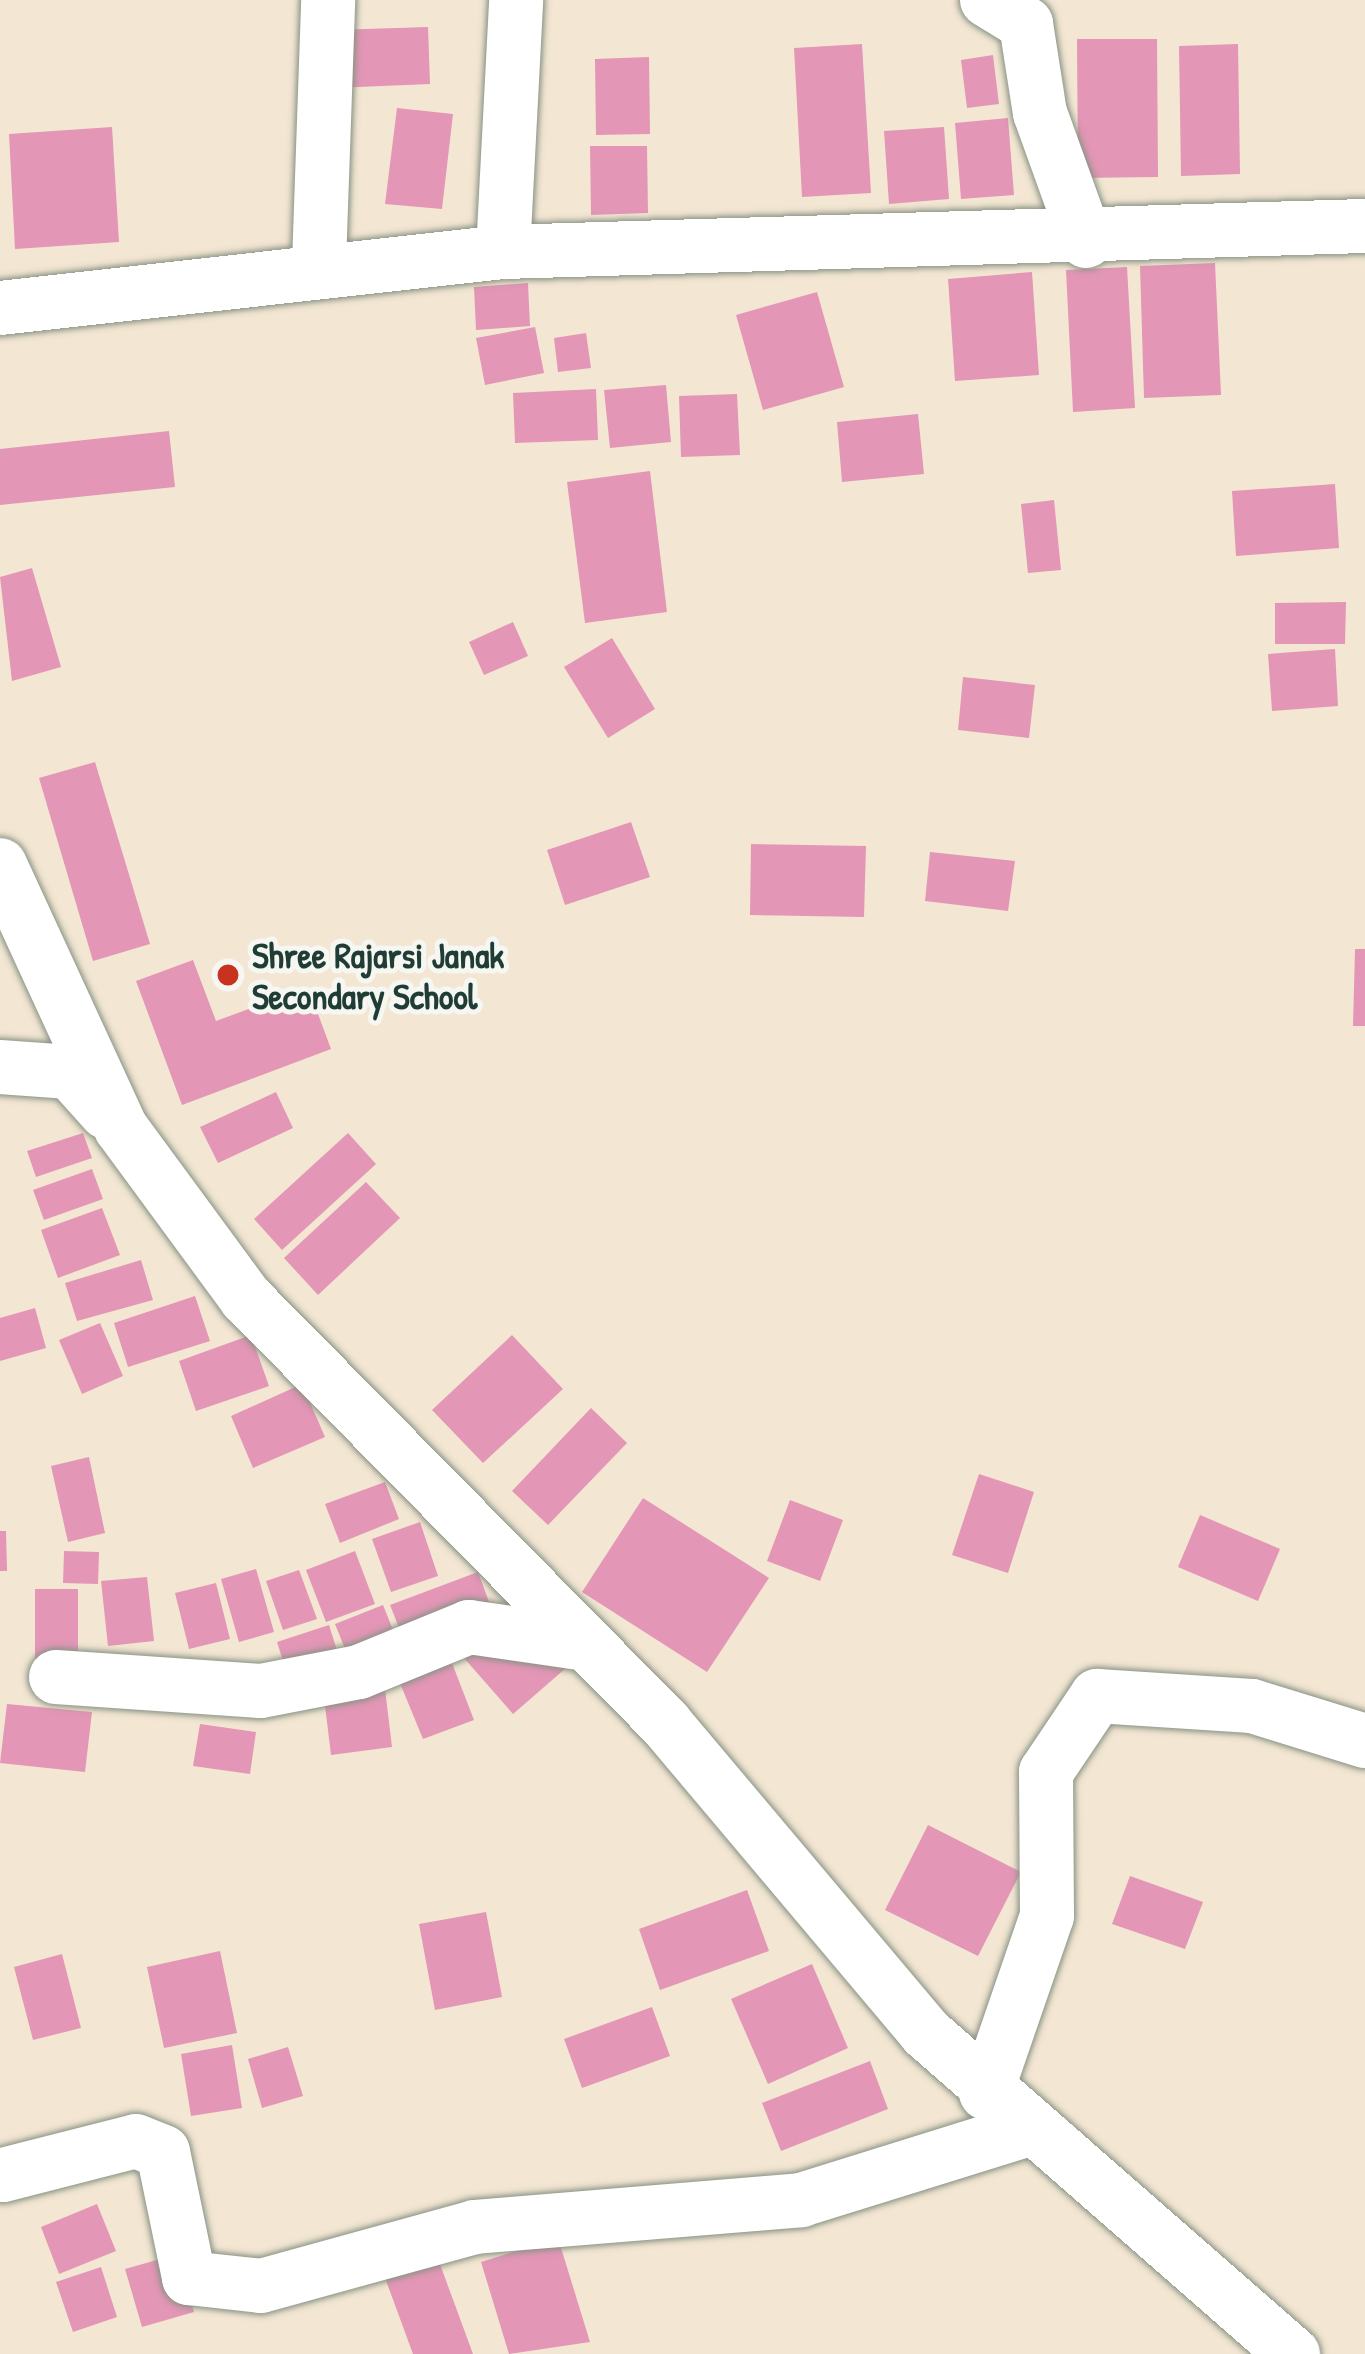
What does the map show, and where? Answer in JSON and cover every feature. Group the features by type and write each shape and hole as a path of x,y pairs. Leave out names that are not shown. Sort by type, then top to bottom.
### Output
{"street":[{"path":"319,264 328,0"},
{"path":"502,252 516,0"},
{"path":"987,0 1026,24 1040,113 1086,241"},
{"path":"0,308 319,264 502,252 1086,241 1365,226"},
{"path":"0,865 121,1127"},
{"path":"0,1067 70,1072 121,1127 246,1298 587,1644 986,2093 1293,2354"},
{"path":"56,1677 261,1690 359,1672 469,1627 587,1644"},
{"path":"986,2093 1047,1916 1046,1772 1096,1696 1252,1706 1365,1741"},
{"path":"3,2175 136,2140 163,2152 189,2278 261,2286 475,2227 801,2200 1029,2129"}],"building":[{"path":"428,27 430,84 334,88 333,30"},
{"path":"1077,39 1157,39 1158,177 1078,178"},
{"path":"862,44 871,193 802,197 794,48"},
{"path":"1238,44 1240,174 1181,176 1179,46"},
{"path":"993,55 999,104 967,108 961,60"},
{"path":"649,57 650,134 596,135 595,59"},
{"path":"397,108 453,114 442,209 385,204"},
{"path":"1008,118 1014,195 961,199 955,123"},
{"path":"112,127 119,242 15,249 9,134"},
{"path":"944,127 949,199 889,204 884,131"},
{"path":"590,146 647,146 648,213 591,215"},
{"path":"1215,263 1221,395 1144,398 1140,266"},
{"path":"1127,267 1135,408 1073,412 1066,270"},
{"path":"1032,272 1039,375 955,381 948,279"},
{"path":"528,283 530,326 476,330 474,287"},
{"path":"817,292 844,387 763,410 736,315"},
{"path":"535,327 544,373 485,385 476,338"},
{"path":"586,333 591,368 558,372 554,338"},
{"path":"666,385 671,442 610,448 604,390"},
{"path":"596,389 598,440 515,443 513,393"},
{"path":"737,394 740,455 681,457 679,396"},
{"path":"918,414 924,474 842,482 837,422"},
{"path":"169,431 175,487 0,505 0,449"},
{"path":"650,471 667,612 585,623 567,482"},
{"path":"1335,484 1339,548 1236,556 1232,491"},
{"path":"1054,500 1061,570 1028,573 1021,504"},
{"path":"32,568 61,667 12,681 0,577"},
{"path":"1346,602 1345,644 1275,644 1275,603"},
{"path":"513,622 528,656 484,675 469,642"},
{"path":"612,638 655,709 608,738 564,667"},
{"path":"1335,649 1338,706 1272,711 1268,654"},
{"path":"963,677 1035,685 1029,738 958,730"},
{"path":"95,762 150,944 93,961 39,778"},
{"path":"631,822 650,877 565,905 547,850"},
{"path":"751,844 866,846 864,917 750,915"},
{"path":"930,852 1015,861 1008,911 925,901"},
{"path":"1355,949 1365,949 1365,1026 1353,1026"},
{"path":"193,960 216,1021 308,987 331,1049 182,1105 136,981"},
{"path":"276,1092 293,1128 218,1163 200,1127"},
{"path":"83,1133 92,1158 36,1177 27,1151"},
{"path":"348,1133 376,1164 282,1250 254,1219"},
{"path":"92,1169 103,1199 44,1220 33,1190"},
{"path":"366,1182 400,1218 318,1295 284,1258"},
{"path":"102,1208 120,1255 58,1278 41,1230"},
{"path":"141,1260 153,1300 77,1321 65,1283"},
{"path":"195,1296 210,1341 128,1367 114,1323"},
{"path":"35,1308 46,1348 0,1361 0,1318"},
{"path":"100,1323 123,1376 82,1394 59,1340"},
{"path":"251,1335 269,1386 196,1411 179,1361"},
{"path":"512,1335 563,1389 483,1463 432,1410"},
{"path":"302,1384 325,1437 253,1468 231,1416"},
{"path":"591,1408 627,1443 548,1525 512,1491"},
{"path":"89,1457 105,1533 68,1542 51,1466"},
{"path":"979,1474 1034,1492 1008,1573 952,1555"},
{"path":"385,1482 399,1519 340,1543 325,1504"},
{"path":"643,1498 769,1578 707,1672 582,1592"},
{"path":"790,1500 843,1520 820,1581 767,1561"},
{"path":"1200,1515 1280,1549 1258,1601 1178,1567"},
{"path":"420,1522 438,1576 391,1592 372,1539"},
{"path":"0,1531 6,1531 7,1571 0,1571"},
{"path":"64,1551 99,1552 98,1584 63,1583"},
{"path":"355,1551 375,1604 326,1622 306,1570"},
{"path":"256,1569 274,1632 239,1642 221,1579"},
{"path":"299,1570 317,1619 283,1630 266,1581"},
{"path":"478,1572 492,1610 405,1643 390,1605"},
{"path":"147,1577 154,1641 108,1646 101,1581"},
{"path":"216,1583 230,1639 189,1649 175,1593"},
{"path":"35,1589 78,1589 78,1659 35,1659"},
{"path":"383,1605 399,1645 351,1664 335,1624"},
{"path":"518,1612 566,1668 513,1714 464,1658"},
{"path":"329,1625 341,1663 289,1680 277,1642"},
{"path":"447,1650 474,1720 423,1739 395,1671"},
{"path":"384,1681 392,1747 331,1755 323,1689"},
{"path":"7,1704 92,1712 85,1772 0,1763"},
{"path":"200,1724 256,1732 250,1774 193,1766"},
{"path":"928,1825 1021,1872 978,1956 885,1910"},
{"path":"1130,1876 1203,1902 1185,1949 1112,1924"},
{"path":"747,1890 769,1951 660,1990 639,1929"},
{"path":"486,1912 502,1997 435,2010 419,1924"},
{"path":"220,1951 237,2033 164,2048 147,1967"},
{"path":"62,1954 81,2028 33,2040 14,1967"},
{"path":"812,1964 848,2048 768,2084 731,1999"},
{"path":"652,2007 670,2056 582,2088 564,2039"},
{"path":"232,2045 242,2108 191,2116 181,2054"},
{"path":"288,2047 303,2096 262,2108 248,2059"},
{"path":"870,2061 888,2109 781,2151 762,2103"},
{"path":"97,2204 116,2251 59,2274 41,2227"},
{"path":"558,2238 590,2342 509,2354 481,2262"},
{"path":"178,2254 194,2312 142,2327 125,2269"},
{"path":"437,2256 473,2354 413,2354 384,2275"},
{"path":"101,2267 117,2317 73,2332 56,2282"}],"place":[{"name":"Shree Rajarsi Janak Secondary School","path":"228,975"}]}
